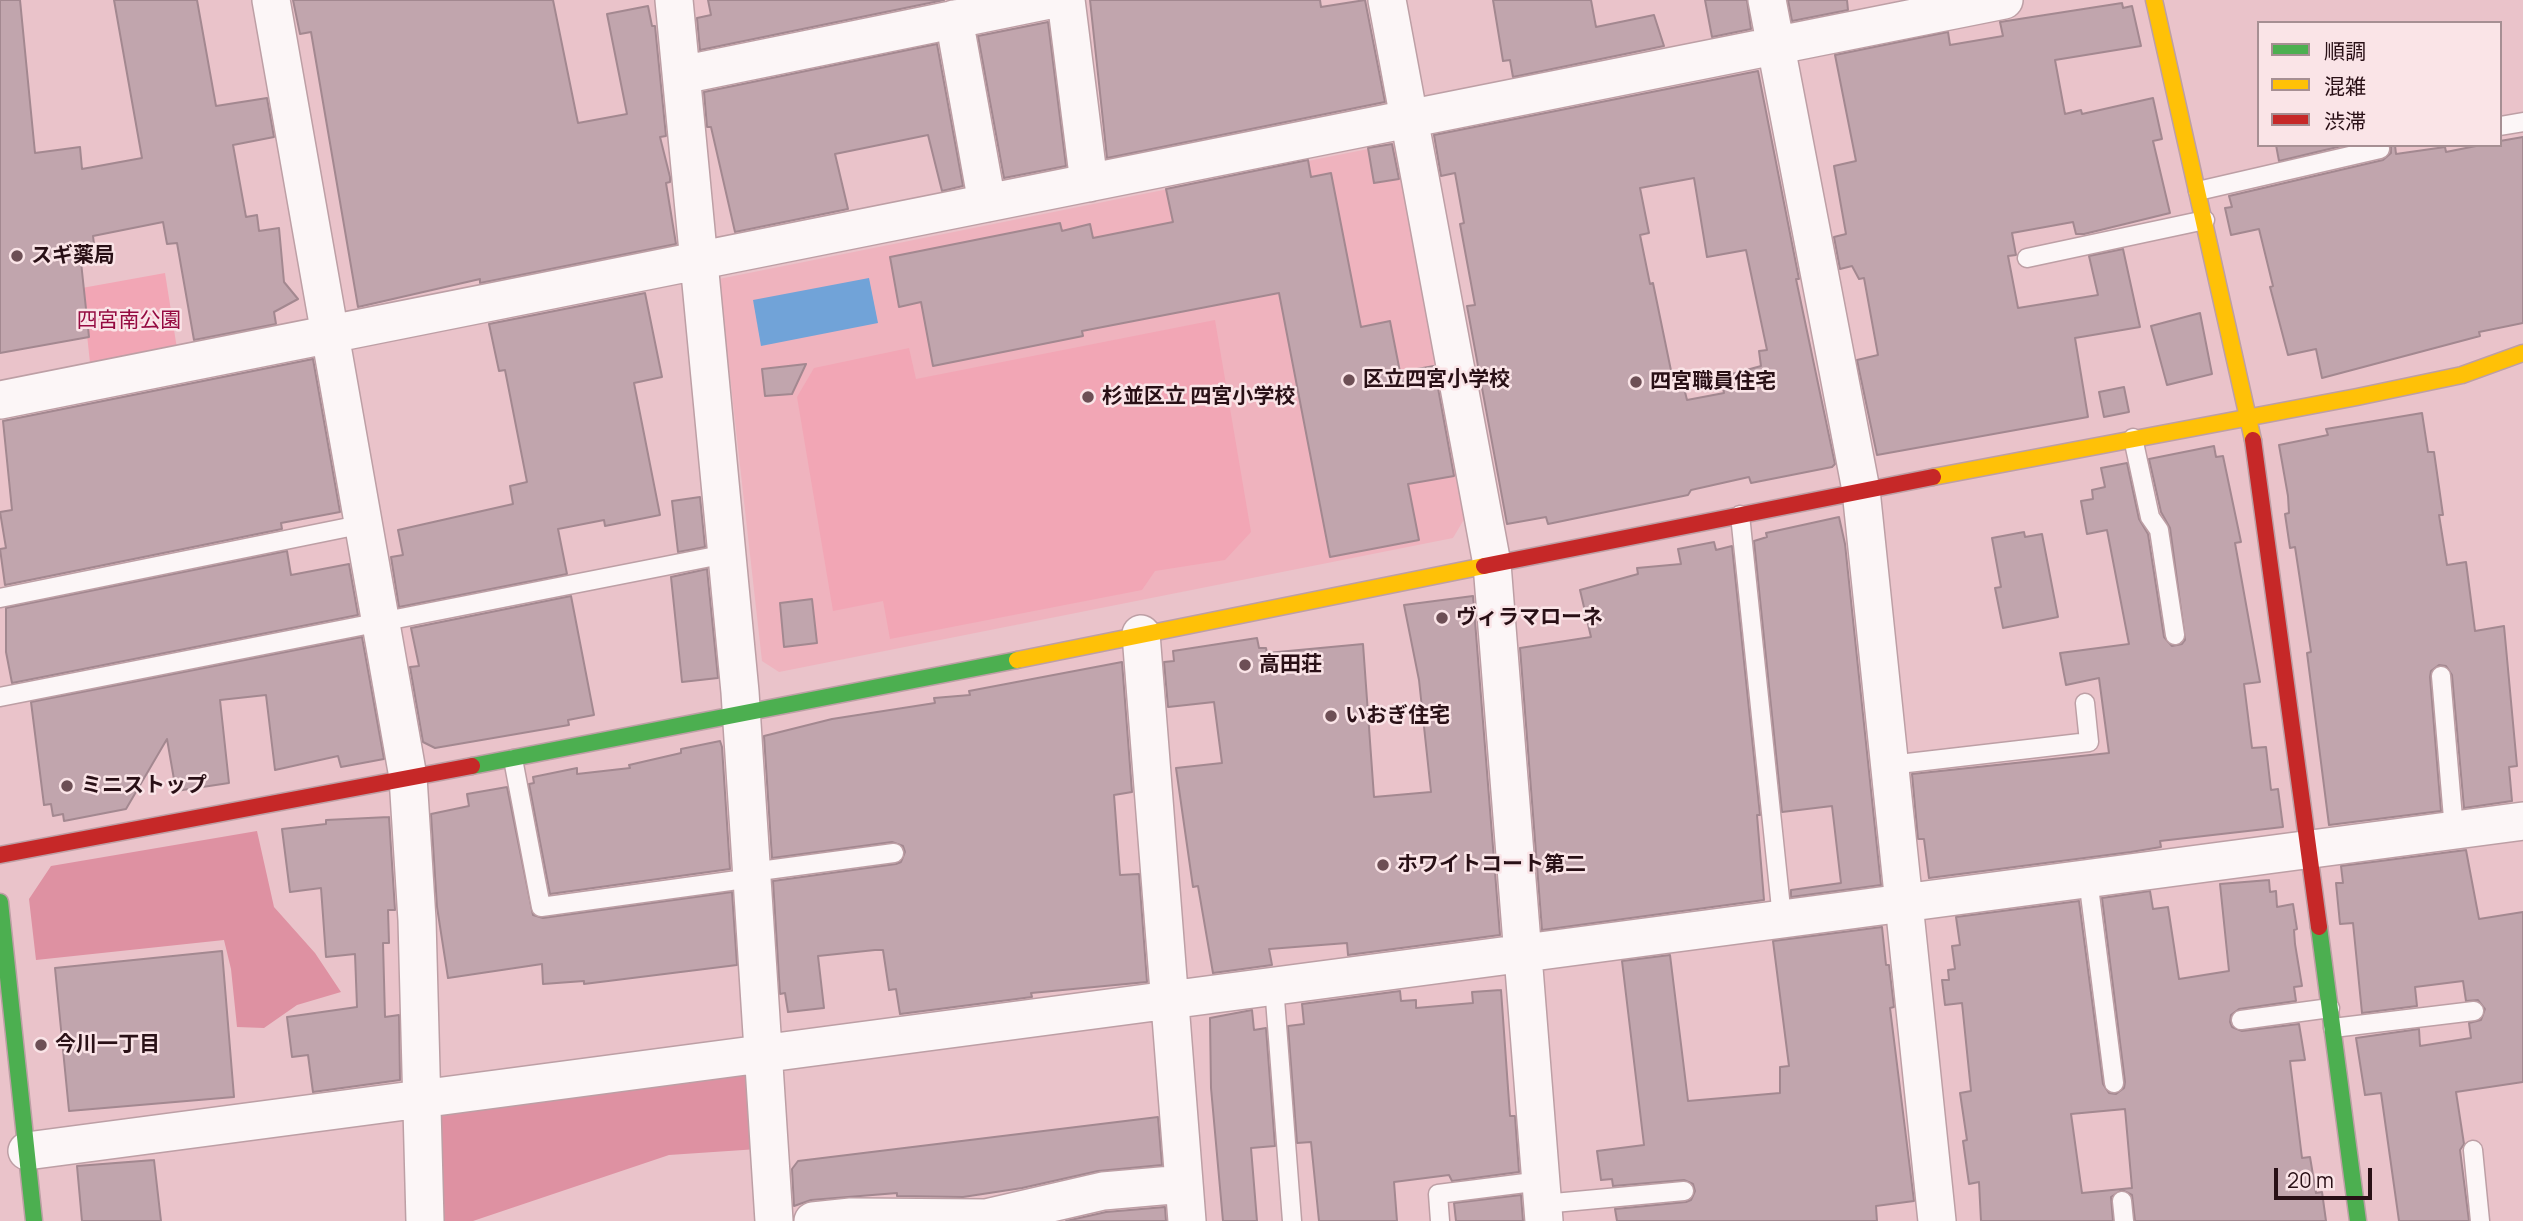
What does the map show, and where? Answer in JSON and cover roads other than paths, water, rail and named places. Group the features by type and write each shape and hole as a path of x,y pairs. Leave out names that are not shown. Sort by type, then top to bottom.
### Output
{"street":[{"path":"271,0 408,777 417,920 425,1221"},
{"path":"674,0 741,715 774,1221"},
{"path":"682,75 1049,0"},
{"path":"1066,0 1089,183"},
{"path":"1387,0 1492,564 1543,1202"},
{"path":"1767,0 1861,491 1937,1221"},
{"path":"0,400 2004,0"},
{"path":"2154,0 2250,415 2358,1221"},
{"path":"954,19 987,203"},
{"path":"0,855 741,715 1861,491 2462,375 2523,353"},
{"path":"1141,634 1172,999 1187,1221"},
{"path":"27,1151 2523,821"},
{"path":"0,902 34,1221"},
{"path":"813,1221 850,1217 986,1218 1103,1191 1184,1184"}],"lane":[{"path":"2502,126 2523,122"},
{"path":"2199,191 2380,149"},
{"path":"2027,258 2205,220"},
{"path":"2133,438 2150,517 2159,530 2175,635"},
{"path":"1740,515 1782,918"},
{"path":"0,598 364,524"},
{"path":"0,697 726,554"},
{"path":"2441,676 2454,830"},
{"path":"1890,765 2089,742 2085,703"},
{"path":"513,759 541,908 894,853"},
{"path":"2088,879 2114,1083"},
{"path":"1274,986 1292,1221"},
{"path":"2241,1020 2330,1008"},
{"path":"2333,1028 2473,1011"},
{"path":"2473,1150 2480,1221"},
{"path":"1440,1221 1438,1194 1543,1202 1684,1191"},
{"path":"2122,1201 2124,1221"}],"water":[{"path":"869,278 878,323 761,346 753,300"}],"place":[{"name":"スギ薬局","path":"17,256"},
{"name":"区立四宮小学校","path":"1349,380"},
{"name":"四宮職員住宅","path":"1636,382"},
{"name":"杉並区立 四宮小学校","path":"1088,397"},
{"name":"ヴィラマローネ","path":"1442,618"},
{"name":"高田荘","path":"1245,665"},
{"name":"いおぎ住宅","path":"1331,716"},
{"name":"ミニストップ","path":"67,786"},
{"name":"ホワイトコート第二","path":"1383,865"},
{"name":"今川一丁目","path":"41,1045"}],"park label":[{"name":"四宮南公園","path":"129,321"}]}
